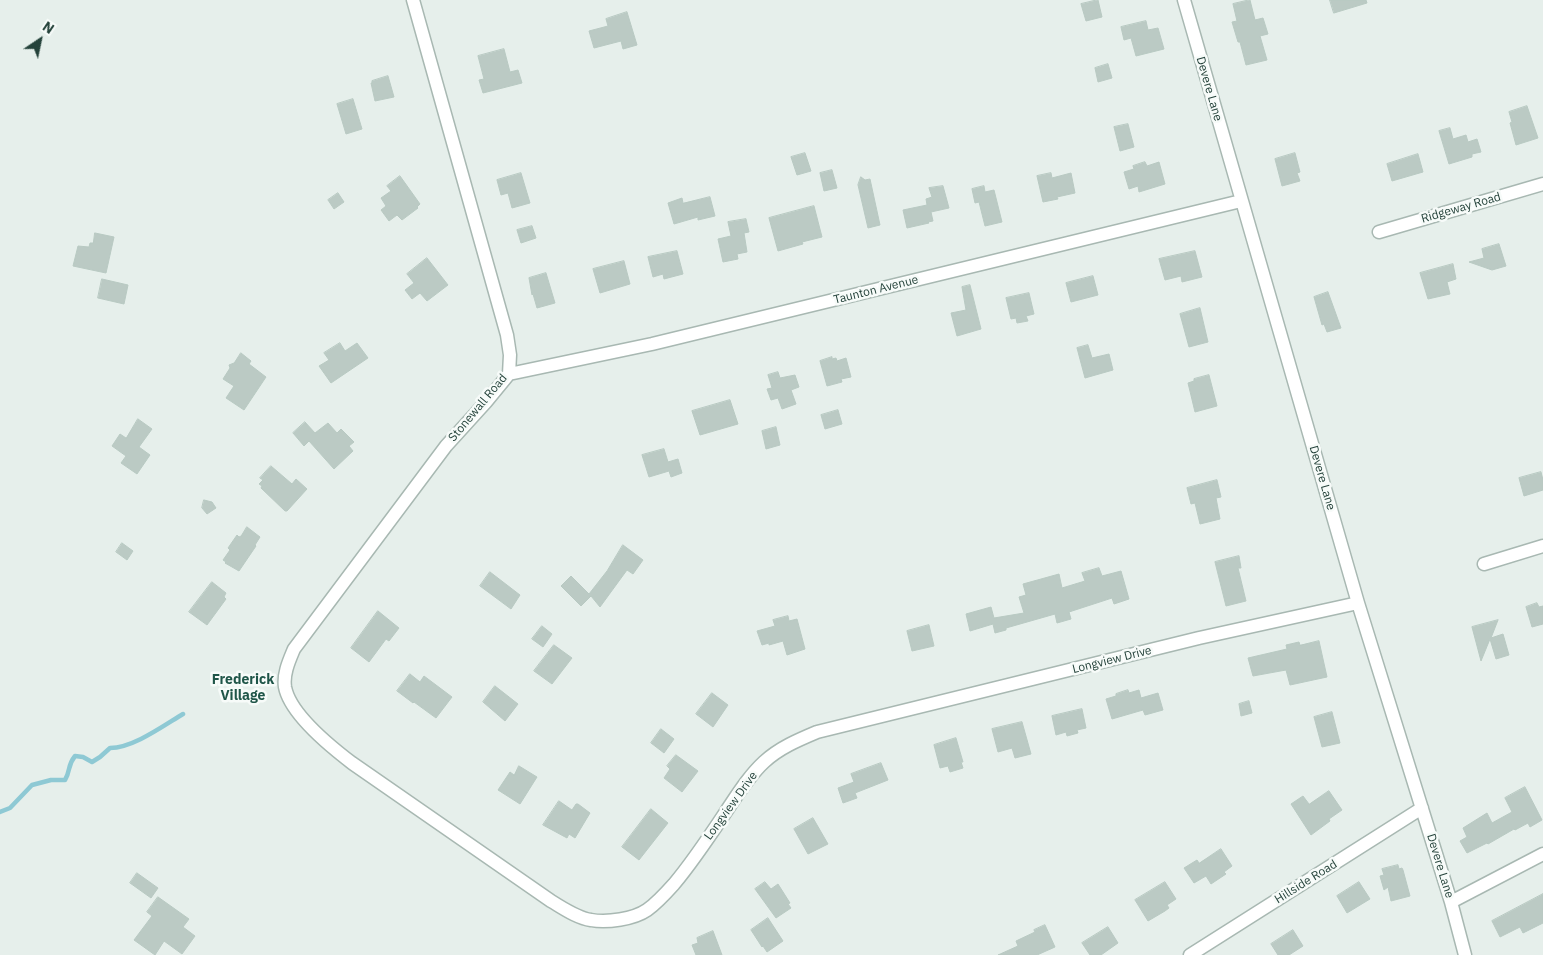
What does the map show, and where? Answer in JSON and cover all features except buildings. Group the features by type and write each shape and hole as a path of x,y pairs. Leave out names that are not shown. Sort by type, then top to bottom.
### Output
{"street":[{"name":"Stonewall Road","path":"285,687 285,670 294,649 446,446 509,374 510,355 507,335 413,0"},
{"name":"Devere Lane","path":"1184,0 1358,603 1451,902 1465,955"},
{"name":"Ridgeway Road","path":"1379,232 1543,184"},
{"name":"Taunton Avenue","path":"509,374 652,344 1241,201"},
{"path":"1484,564 1543,546"},
{"name":"Longview Drive","path":"285,687 290,702 304,720 326,743 352,763 551,901 571,913 591,920 609,921 628,918 645,911 662,897 687,869 747,781 764,762 794,741 817,732 880,716 1199,638 1358,603"},
{"name":"Hillside Road","path":"1190,955 1422,808"},
{"path":"1451,902 1543,854"}],"waterway":[{"path":"0,812 10,808 32,785 51,780 65,780 75,756 83,757 92,762 110,748 119,747 138,740 183,714"}],"district":[{"name":"Frederick Village","path":"243,688"}]}
